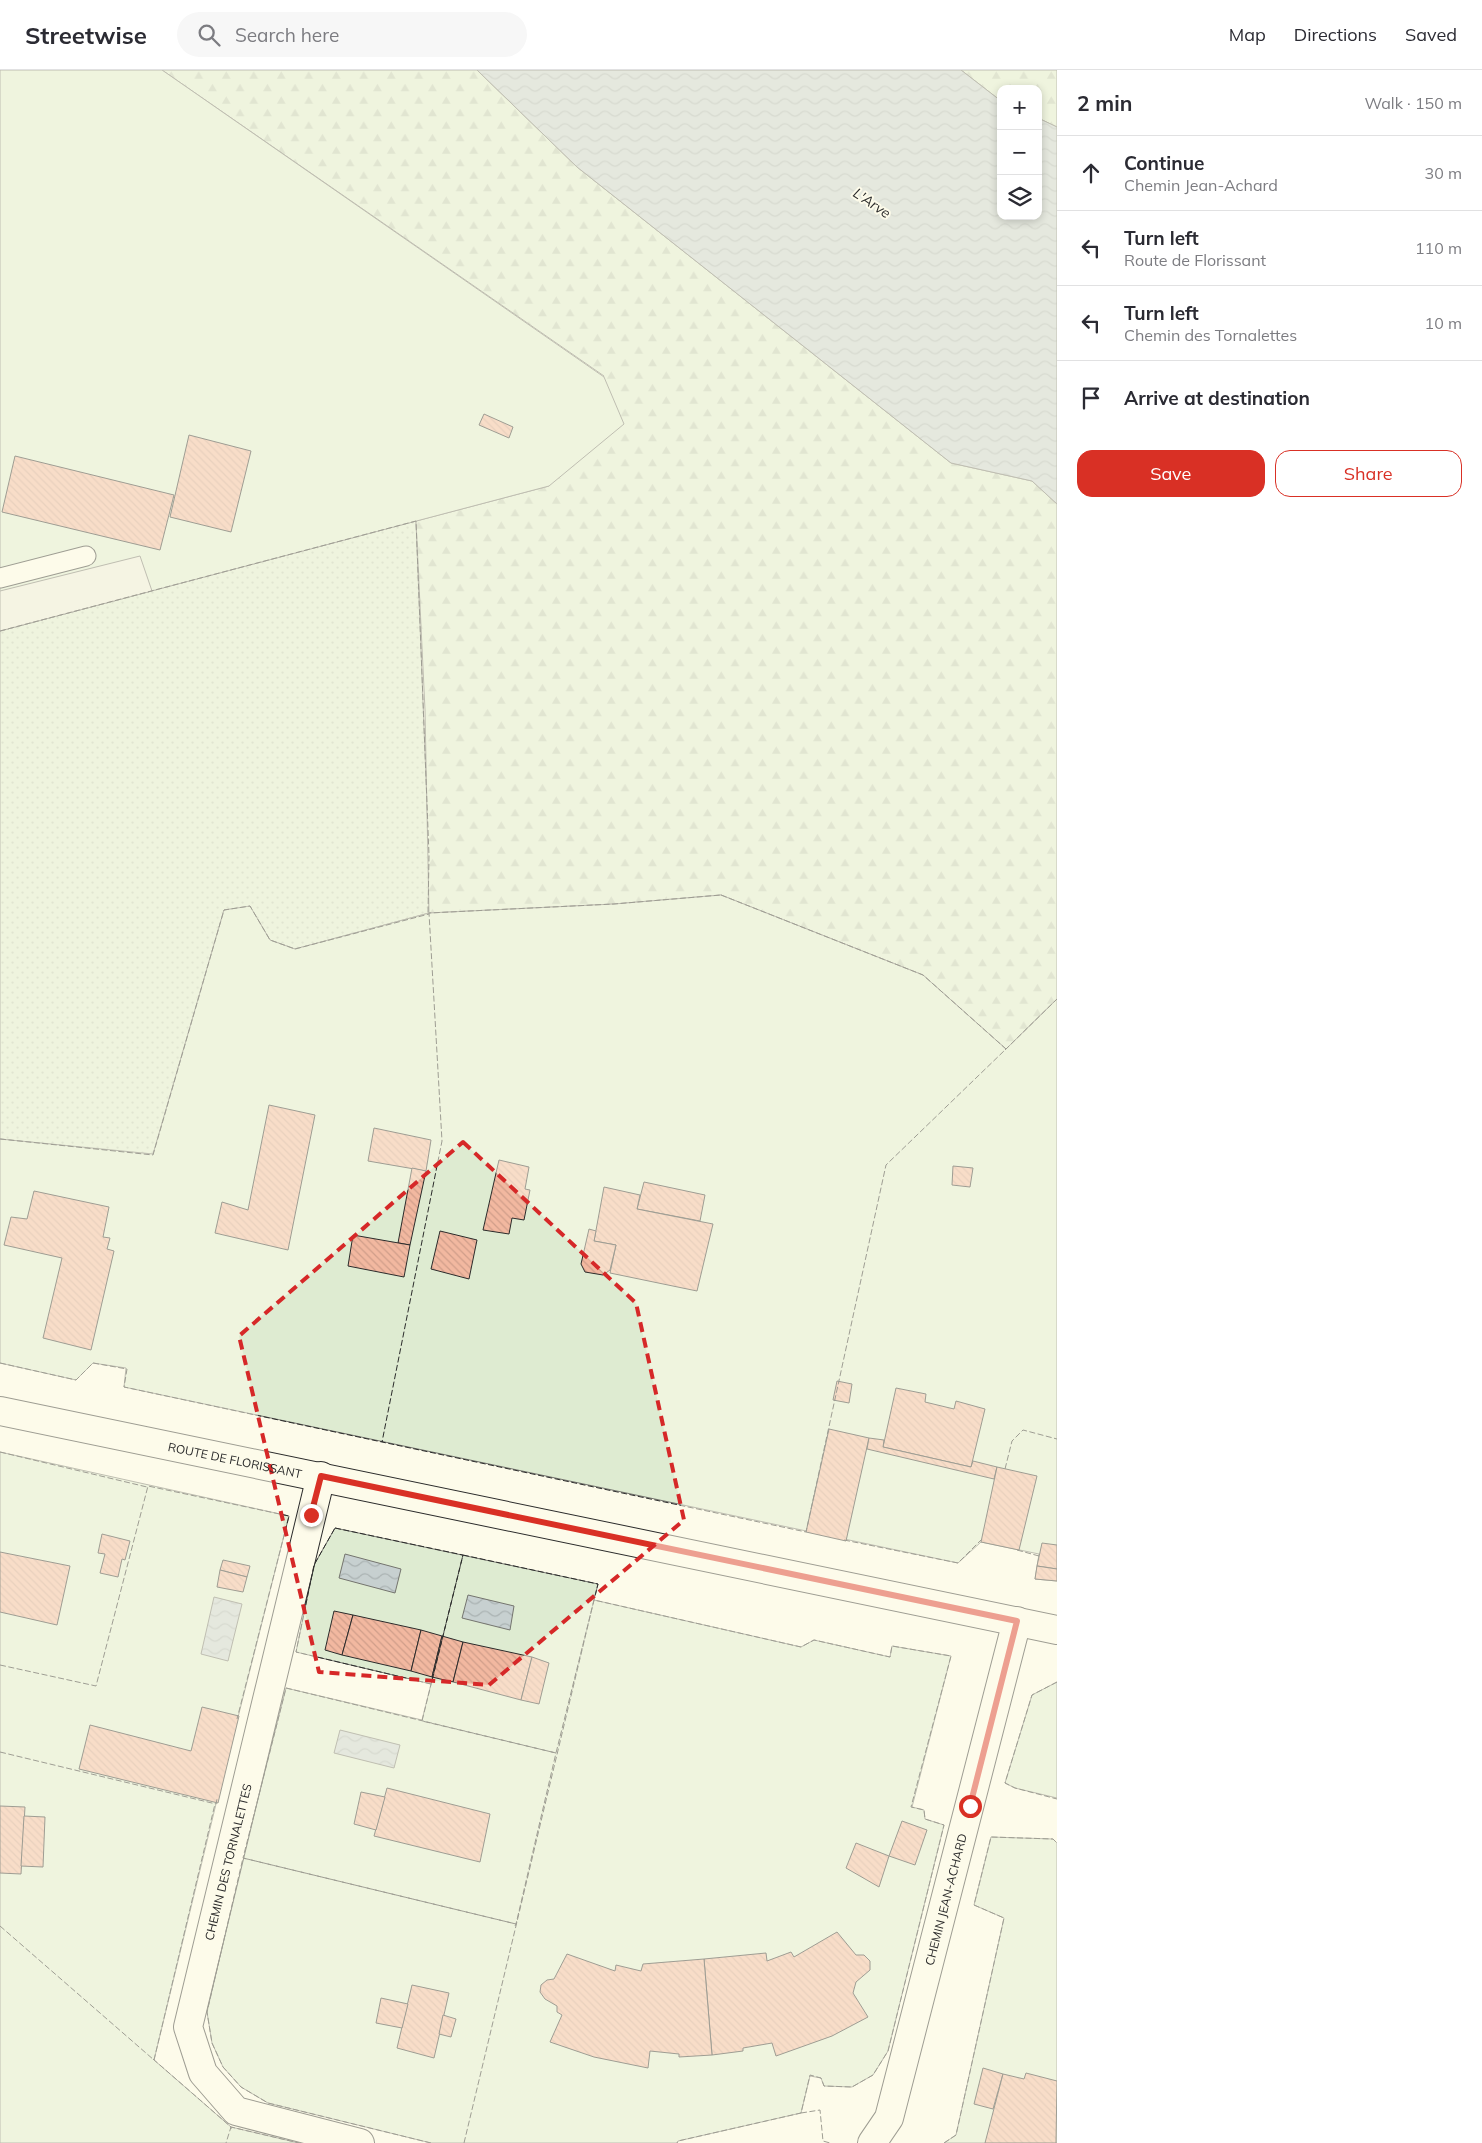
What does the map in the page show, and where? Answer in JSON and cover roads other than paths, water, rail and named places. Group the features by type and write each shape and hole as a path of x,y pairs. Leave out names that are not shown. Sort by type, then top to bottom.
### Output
{"street":[{"name":"ROUTE DE FLORISSANT","path":"0,1410 1057,1630"},
{"name":"CHEMIN DES TORNALETTES","path":"321,1476 188,2027 203,2073 236,2111 360,2143"},
{"name":"CHEMIN JEAN-ACHARD","path":"872,2143 889,2118 1017,1621"}],"lane":[{"path":"0,578 86,556"}],"water":[{"name":"L'Arve","path":"477,70 961,70 997,98 997,220 1042,220 1042,120 1057,127 1057,504 1032,481 951,463 577,167"},
{"path":"345,1554 401,1569 395,1593 339,1578"},
{"path":"468,1595 514,1606 510,1630 462,1618"},
{"path":"214,1597 242,1604 228,1661 201,1654"},
{"path":"340,1730 400,1745 394,1768 334,1753"}]}
